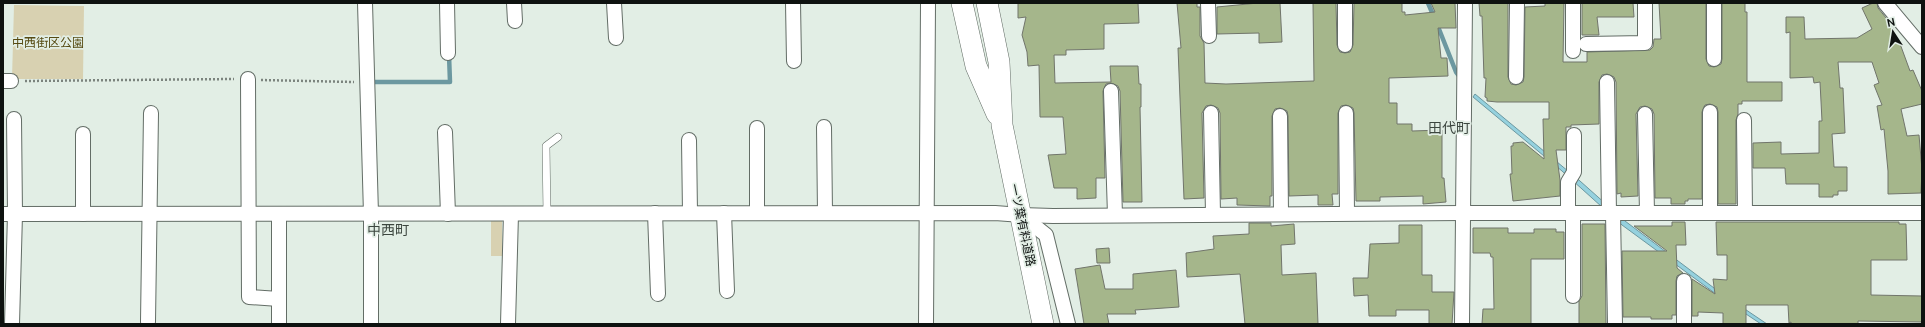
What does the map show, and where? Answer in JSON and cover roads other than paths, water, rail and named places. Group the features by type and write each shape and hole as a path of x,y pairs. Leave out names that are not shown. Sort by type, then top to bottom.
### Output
{"main road":[{"path":"962,3 976,66 1002,125"},
{"path":"987,3 998,62 1002,125"},
{"name":"一ツ葉有料道路","path":"1002,125 1043,324"}],"street":[{"path":"365,3 371,214 371,324"},
{"path":"447,3 448,53"},
{"path":"514,3 515,21"},
{"path":"614,3 616,38"},
{"path":"793,3 794,61"},
{"path":"926,324 928,3"},
{"path":"1208,3 1209,36"},
{"path":"1345,3 1345,45"},
{"path":"1462,324 1464,3"},
{"path":"1516,77 1517,3"},
{"path":"1573,3 1573,51"},
{"path":"1586,44 1645,42 1645,3"},
{"path":"1714,3 1714,59"},
{"path":"1885,3 1922,47"},
{"path":"248,79 249,297 279,299"},
{"path":"1606,82 1615,324"},
{"path":"1111,91 1115,215"},
{"path":"1710,112 1710,213"},
{"path":"148,322 151,214 151,113"},
{"path":"1211,113 1213,214"},
{"path":"1346,113 1347,213"},
{"path":"1645,114 1647,213"},
{"path":"1280,116 1281,214"},
{"path":"12,324 9,214 14,120"},
{"path":"1744,120 1745,213"},
{"path":"824,127 826,213"},
{"path":"757,128 757,213"},
{"path":"445,132 448,214"},
{"path":"83,134 83,214"},
{"path":"1573,296 1568,182 1574,172 1574,135"},
{"path":"689,140 690,213"},
{"path":"655,213 658,294"},
{"path":"724,213 727,291"},
{"path":"9,214 995,213 1021,216 1347,213 1922,213"},
{"path":"279,214 279,324"},
{"path":"508,324 511,214"},
{"path":"1021,216 1046,235 1068,324"},
{"path":"1684,281 1684,324"}],"lane":[{"path":"547,214 546,146 558,137"}],"water":[{"path":"1475,94 1580,181 1625,221 1718,291 1767,324 1761,324 1716,294 1622,225 1562,171 1473,97"}],"waterway":[{"path":"1428,3 1434,17"},
{"path":"1437,24 1456,72 1460,77"},
{"path":"373,82 450,82 449,55"}],"district":[{"name":"田代町","path":"1449,128"},
{"name":"中西町","path":"388,230"}],"park label":[{"name":"中西街区公園","path":"48,42"}]}
